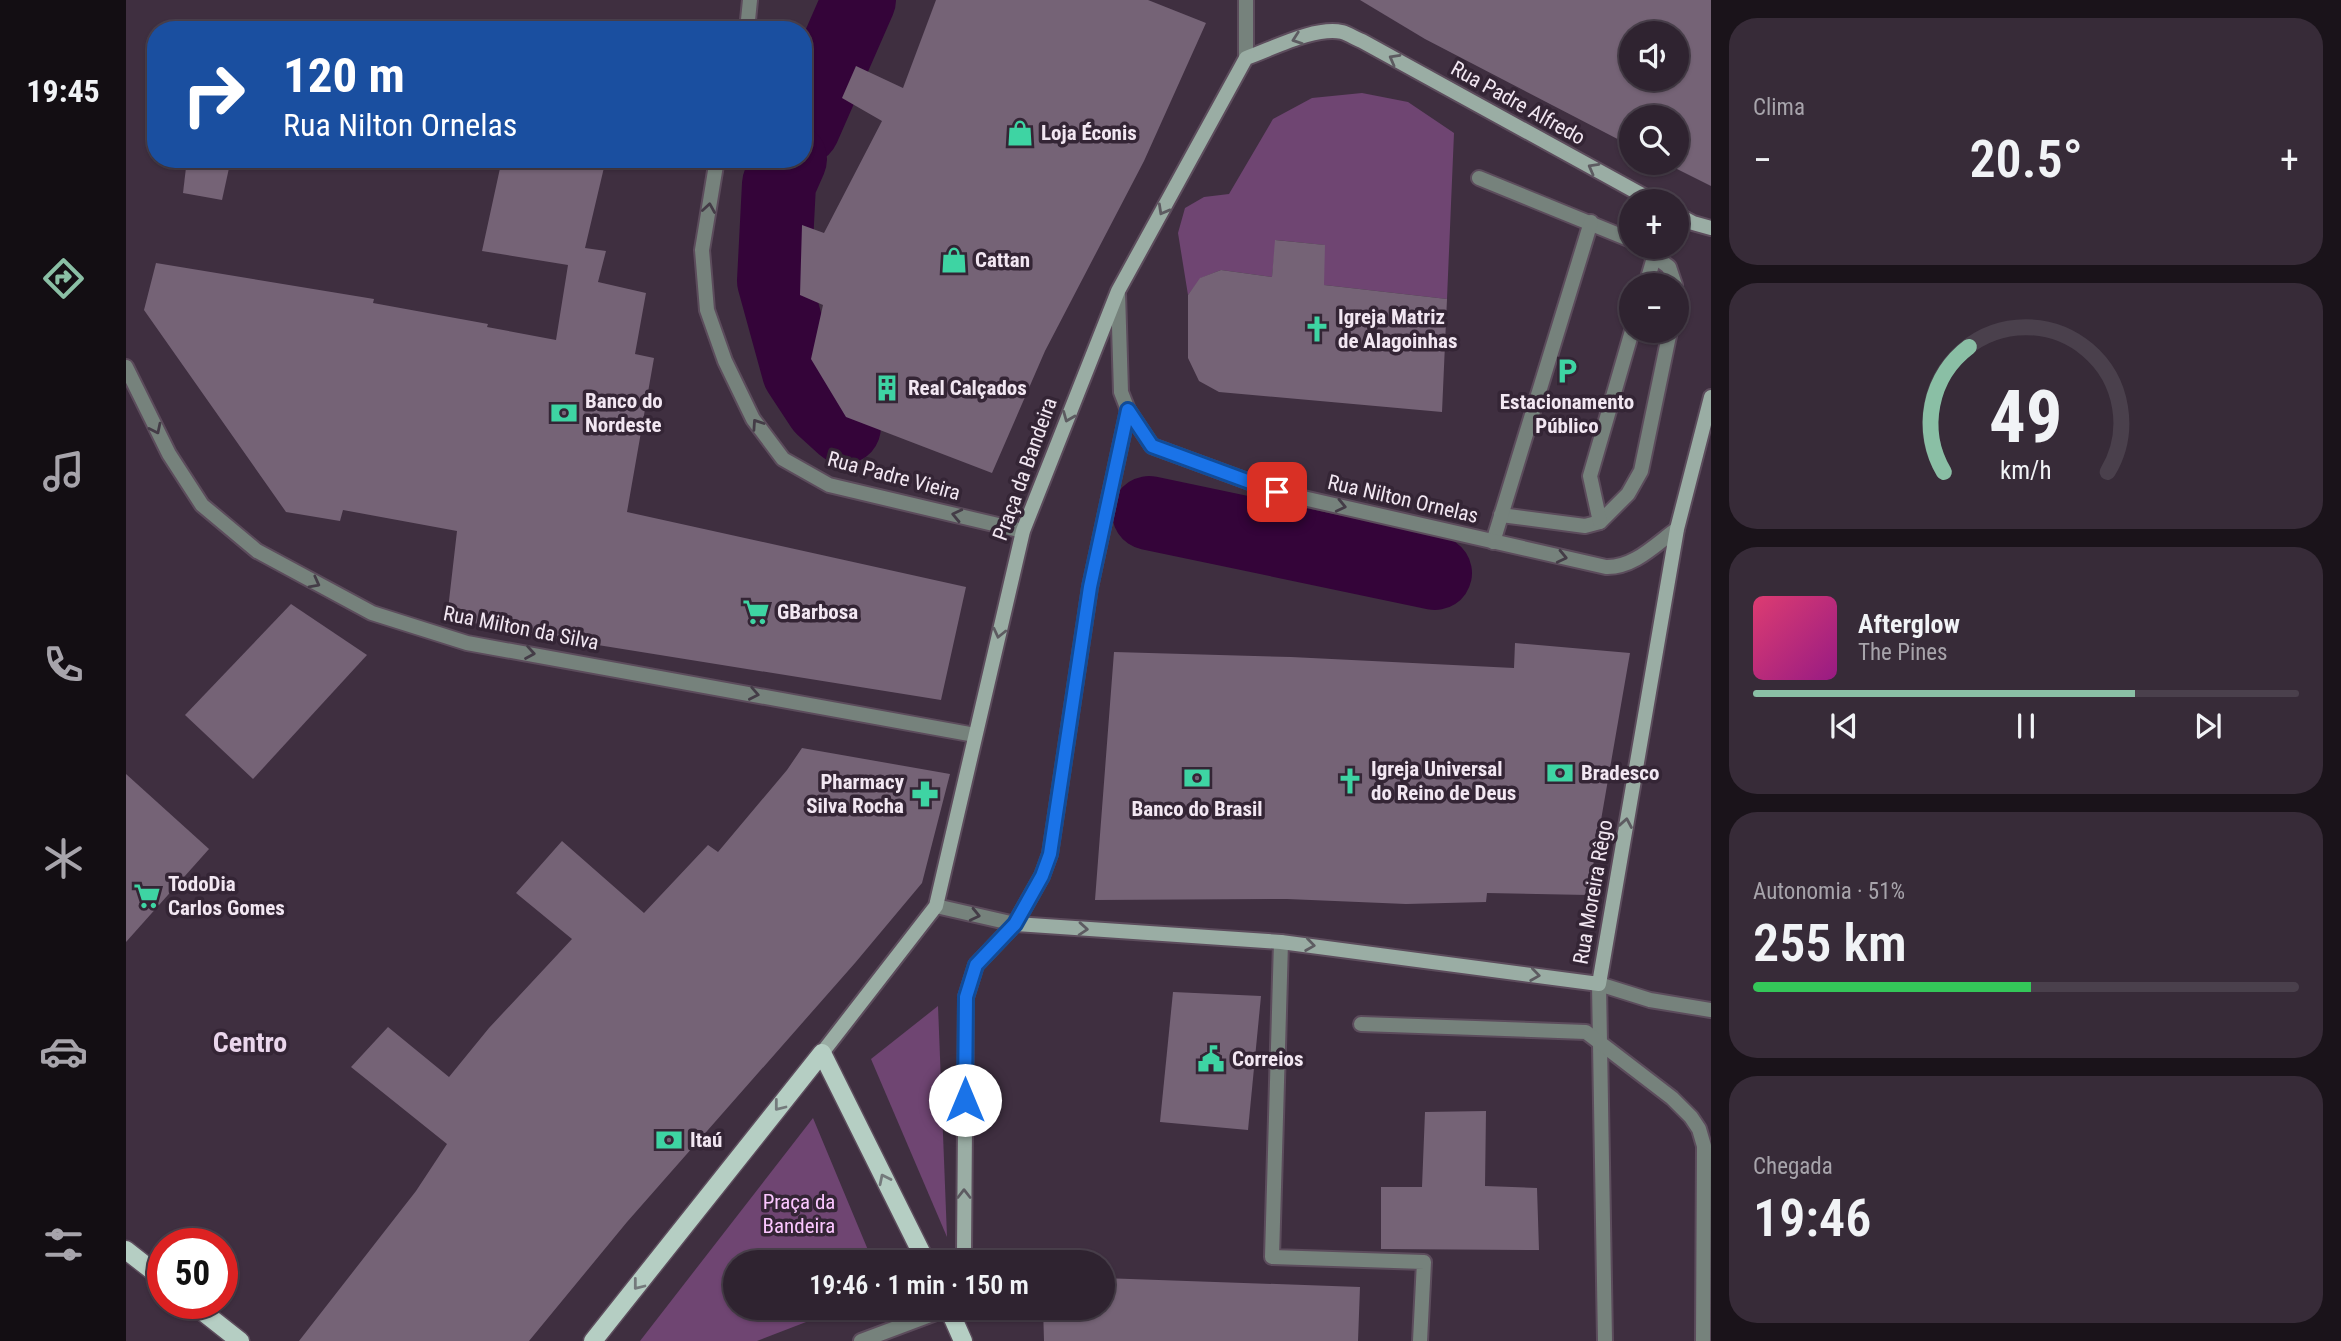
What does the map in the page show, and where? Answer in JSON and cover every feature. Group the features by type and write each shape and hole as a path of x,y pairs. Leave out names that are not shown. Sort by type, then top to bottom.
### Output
{"main road":[{"name":"Rua Padre Alfredo","path":"1246,58 1305,36 1342,32 1631,189"},
{"name":"Praça da Bandeira","path":"593,1341 936,906 1023,531 1118,291 1246,58"},
{"path":"1689,221 1711,228"},
{"name":"Rua Moreira Rêgo","path":"1015,924 1281,942 1599,984 1676,528 1711,397"},
{"path":"964,1250 966,997 976,965 1015,924"},
{"path":"822,1053 920,1250"},
{"path":"126,1250 147,1266"},
{"path":"212,1319 240,1341"},
{"path":"954,1320 963,1341"}],"street":[{"path":"748,21 750,0"},
{"path":"1246,0 1246,58"},
{"name":"Rua Padre Vieira","path":"716,168 702,250 707,310 725,361 754,419 783,459 829,485 1023,531"},
{"path":"1479,178 1619,235"},
{"path":"1493,542 1591,222"},
{"path":"1658,259 1669,267 1671,273"},
{"name":"Rua Nilton Ornelas","path":"1118,291 1121,392 1128,410 1152,446 1265,487 1606,567 1618,568 1634,560 1676,528"},
{"path":"1600,522 1590,476 1629,343"},
{"path":"1501,515 1585,526 1600,522 1628,494 1641,471 1668,343"},
{"name":"Rua Milton da Silva","path":"126,368 169,454 202,505 257,551 372,613 467,643 975,735"},
{"path":"936,906 1015,924 1042,876 1050,854 1090,587 1128,410"},
{"path":"1281,942 1272,1257 1424,1262 1420,1341"},
{"path":"1605,1341 1599,984 1650,1000 1711,1010"},
{"path":"1361,1024 1586,1032 1672,1098 1691,1117 1699,1129 1704,1146 1703,1341"},
{"path":"861,1341 917,1320"}],"green space":[{"path":"1362,93 1408,102 1454,133 1447,299 1324,285 1324,245 1276,240 1272,277 1221,270 1201,278 1188,295 1178,233 1185,208 1204,197 1229,194 1273,119 1312,98"},
{"path":"938,1006 947,1237 871,1059"},
{"name":"Praça da Bandeira","path":"813,1118 868,1250 723,1250 723,1320 811,1320 757,1341 640,1341"}],"building":[{"path":"936,0 1148,0 1206,23 1144,161 1045,351 992,473 846,417 811,359 823,305 800,295 802,225 824,233 882,121 842,98 856,66 903,88"},
{"path":"1360,0 1711,0 1711,186 1689,175 1689,105 1619,105 1619,140 1425,39"},
{"path":"186,168 229,168 222,200 183,193"},
{"path":"500,168 604,168 585,248 606,251 598,282 646,293 635,354 654,358 627,512 966,587 941,700 548,637 447,618 457,531 343,510 340,521 286,512 144,310 156,263 374,299 373,303 488,324 487,327 556,340 568,265 482,251"},
{"name":"Igreja Matriz de Alagoinhas","path":"1275,240 1325,245 1324,285 1447,299 1442,412 1219,392 1199,381 1188,358 1188,295 1200,278 1221,270 1272,277"},
{"path":"291,604 367,655 253,779 185,715"},
{"path":"1515,643 1630,653 1588,895 1487,893 1486,902 1406,904 1287,899 1095,900 1114,652 1514,668"},
{"path":"802,748 950,774 922,883 855,963 627,1222 529,1341 299,1341 416,1191 447,1144 351,1067 388,1027 449,1077 489,1028 572,939 516,893 562,841 644,913 708,845 718,852 787,770"},
{"name":"TodoDia Carlos Gomes","path":"126,774 209,849 126,942"},
{"name":"Correios","path":"1173,992 1261,996 1248,1130 1160,1122"},
{"path":"1486,1111 1485,1186 1537,1188 1539,1250 1381,1249 1381,1187 1422,1187 1425,1112"},
{"path":"1115,1278 1360,1287 1358,1341 1044,1341 1043,1320 1115,1320"}],"waterway":[{"path":"812,107 859,0"},
{"path":"786,168 779,184 774,281 799,372 822,407 844,427"},
{"path":"1149,513 1435,573"}],"place":[{"name":"Loja Éconis","path":"1020,133"},
{"name":"Cattan","path":"954,260"},
{"name":"Igreja Matriz de Alagoinhas","path":"1317,329"},
{"name":"Estacionamento Público","path":"1567,371"},
{"name":"Real Calçados","path":"887,388"},
{"name":"Banco do Nordeste","path":"564,413"},
{"name":"GBarbosa","path":"756,612"},
{"name":"Bradesco","path":"1560,773"},
{"name":"Banco do Brasil","path":"1197,778"},
{"name":"Igreja Universal do Reino de Deus","path":"1350,781"},
{"name":"Pharmacy Silva Rocha","path":"925,794"},
{"name":"TodoDia Carlos Gomes","path":"147,896"},
{"name":"Correios","path":"1211,1059"},
{"name":"Itaú","path":"669,1140"}],"district":[{"name":"Centro","path":"250,1042"}],"route":[{"path":"965,1100 966,997 969,981 976,965 1015,924 1042,876 1050,854 1090,587 1128,410 1152,446 1277,492"}]}
